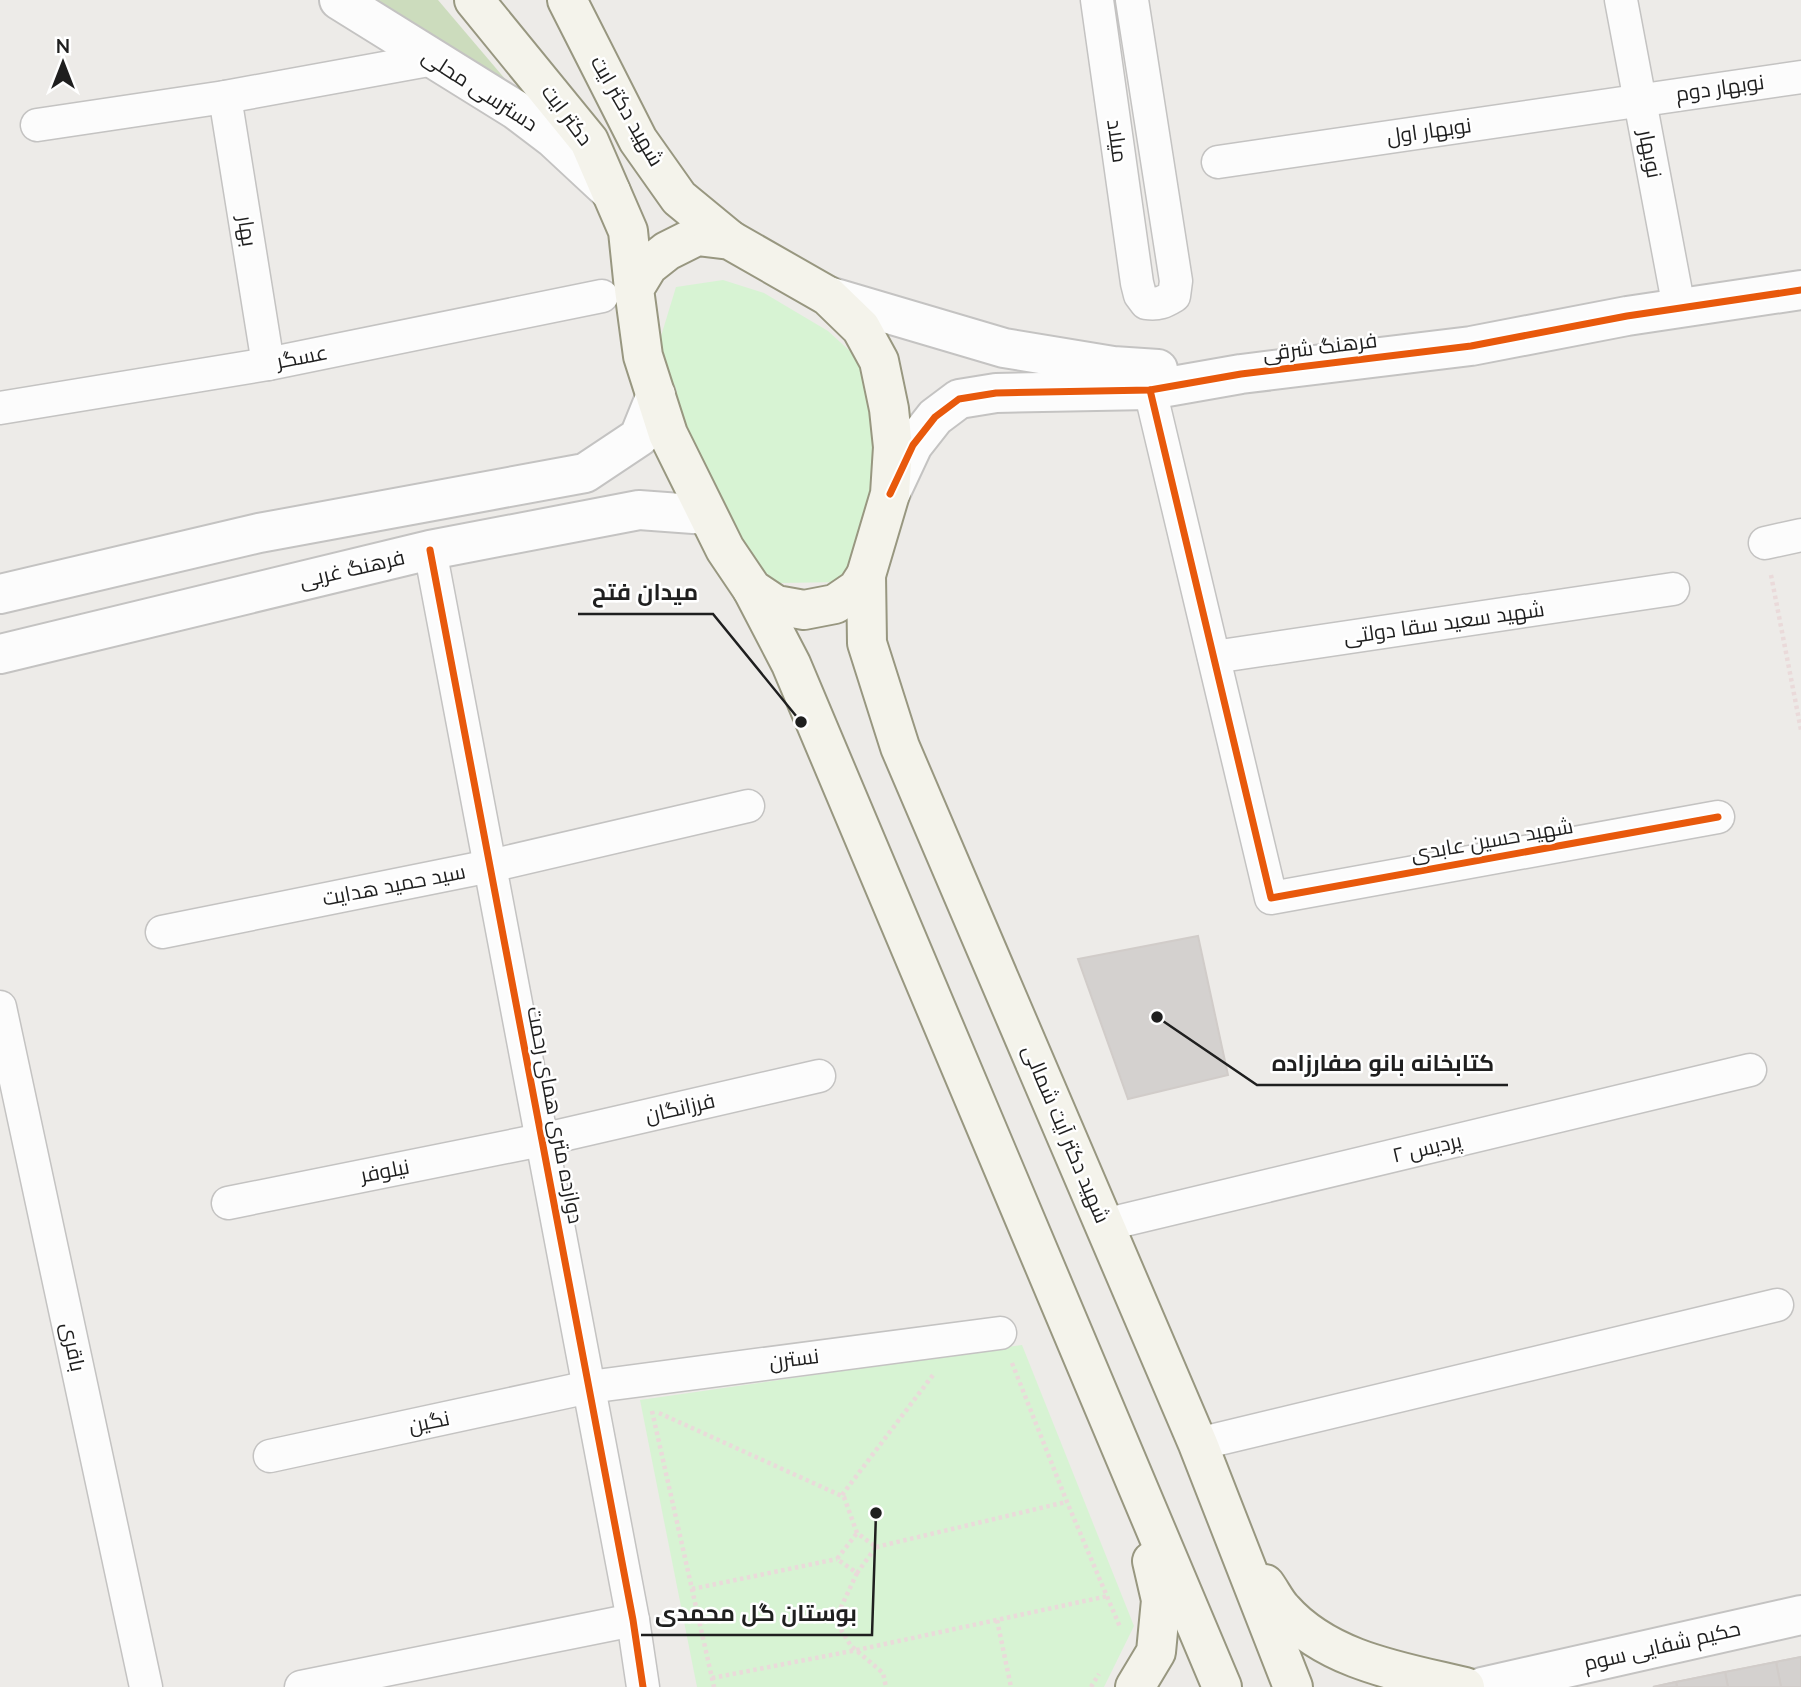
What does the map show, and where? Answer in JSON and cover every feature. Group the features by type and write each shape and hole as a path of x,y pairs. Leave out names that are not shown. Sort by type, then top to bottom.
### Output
{"main road":[{"name":"دکتر ایت","path":"474,0 589,141 628,231 618,292 643,356 668,434 725,549 752,589"},
{"name":"شهید دکتر ایت","path":"567,0 638,140 680,198 730,240"},
{"path":"618,292 667,251 696,236 730,240 828,296 861,328 879,361 889,409 893,447 890,494 866,575 858,589 835,604 804,610 776,605 752,589"},
{"name":"شهید دکتر آیت شمالی","path":"866,575 867,643 900,747 1198,1444 1293,1687"},
{"path":"752,589 791,664 1222,1687"},
{"path":"1130,1470 1161,1600 1156,1652 1135,1687"},
{"path":"1239,1545 1284,1611 1318,1640 1375,1665 1465,1687"}],"street":[{"name":"دسترسی محلی","path":"339,0 516,110 553,138 611,192"},
{"name":"میلاد","path":"1097,0 1137,283 1140,295 1146,303 1155,304 1164,303 1174,296 1176,281 1132,0"},
{"name":"نوبهار","path":"1621,0 1679,308"},
{"path":"37,125 225,97 434,59"},
{"name":"نوبهار دوم","path":"1640,100 1801,77"},
{"name":"بهار","path":"225,97 268,364"},
{"name":"نوبهار اول","path":"1218,162 1640,100"},
{"name":"فرهنگ شرقی","path":"890,494 913,445 936,417 959,399 996,393 1150,390 1241,374 1471,346 1627,316 1801,289"},
{"name":"عسگر","path":"0,408 268,364 618,292"},
{"name":"فرهنگ شرقی","path":"828,296 1004,348 1113,366 1241,374"},
{"path":"1150,390 1214,657"},
{"path":"0,594 259,533 585,473 639,437 656,395"},
{"name":"فرهنگ غربی","path":"0,654 430,551 639,510 707,515"},
{"path":"1765,543 1801,535"},
{"name":"دوازده متری همای رحمت","path":"430,551 633,1620 643,1687"},
{"name":"شهید سعید سقا دولتی","path":"1214,657 1673,589"},
{"name":"شهید حسین عابدی","path":"1214,657 1271,898 1718,817"},
{"name":"سید حمید هدایت","path":"162,932 490,866 748,806"},
{"name":"باقری","path":"0,1007 146,1687"},
{"name":"پردیس ۲","path":"1104,1225 1750,1070"},
{"name":"فرزانگان","path":"541,1140 819,1076"},
{"name":"نیلوفر","path":"229,1203 541,1140"},
{"path":"1198,1444 1777,1305"},
{"name":"نسترن","path":"589,1387 1000,1333"},
{"name":"نگین","path":"270,1456 589,1387"},
{"name":"حکیم شفایی سوم","path":"1482,1687 1801,1615"},
{"path":"301,1687 633,1620"}],"path":[{"path":"1765,543 1801,730"},
{"path":"1000,1333 1067,1502 1123,1633"},
{"path":"842,1495 936,1372"},
{"path":"714,1687 652,1410 844,1497 857,1533 876,1547"},
{"path":"887,1687 883,1673 851,1646 835,1620 857,1573 876,1547 1067,1502"},
{"path":"692,1589 838,1559 857,1533"},
{"path":"838,1559 857,1573"},
{"path":"712,1678 1108,1596"},
{"path":"997,1620 1011,1687"},
{"path":"1091,1687 1104,1665"}],"green space":[{"path":"358,0 438,0 517,93"},
{"path":"723,280 764,293 828,331 862,362 878,407 878,483 856,556 843,582 779,583 743,555 692,456 658,346 676,287"},
{"path":"1022,1345 1134,1626 1104,1687 697,1687 640,1400"}],"building":[{"path":"1198,936 1228,1075 1128,1099 1078,959"},
{"path":"1801,1657 1801,1687 1653,1687 1676,1682"},
{"path":"1801,1657 1801,1687 1781,1687 1776,1662"},
{"path":"1776,1662 1781,1687 1728,1687 1725,1672"},
{"path":"1725,1672 1728,1687 1677,1687 1676,1682"},
{"path":"1676,1682 1677,1687 1653,1687"}],"cycle path":[{"path":"890,494 913,445 935,417 959,399 996,393 1150,390 1241,374 1471,346 1627,316 1801,290"},
{"path":"1150,390 1271,898 1718,817"},
{"path":"430,550 633,1620 643,1687"}],"place":[{"name":"میدان فتح","path":"801,722"},
{"name":"کتابخانه بانو صفارزاده","path":"1157,1017"},
{"name":"بوستان گل محمدی","path":"876,1513"}]}
